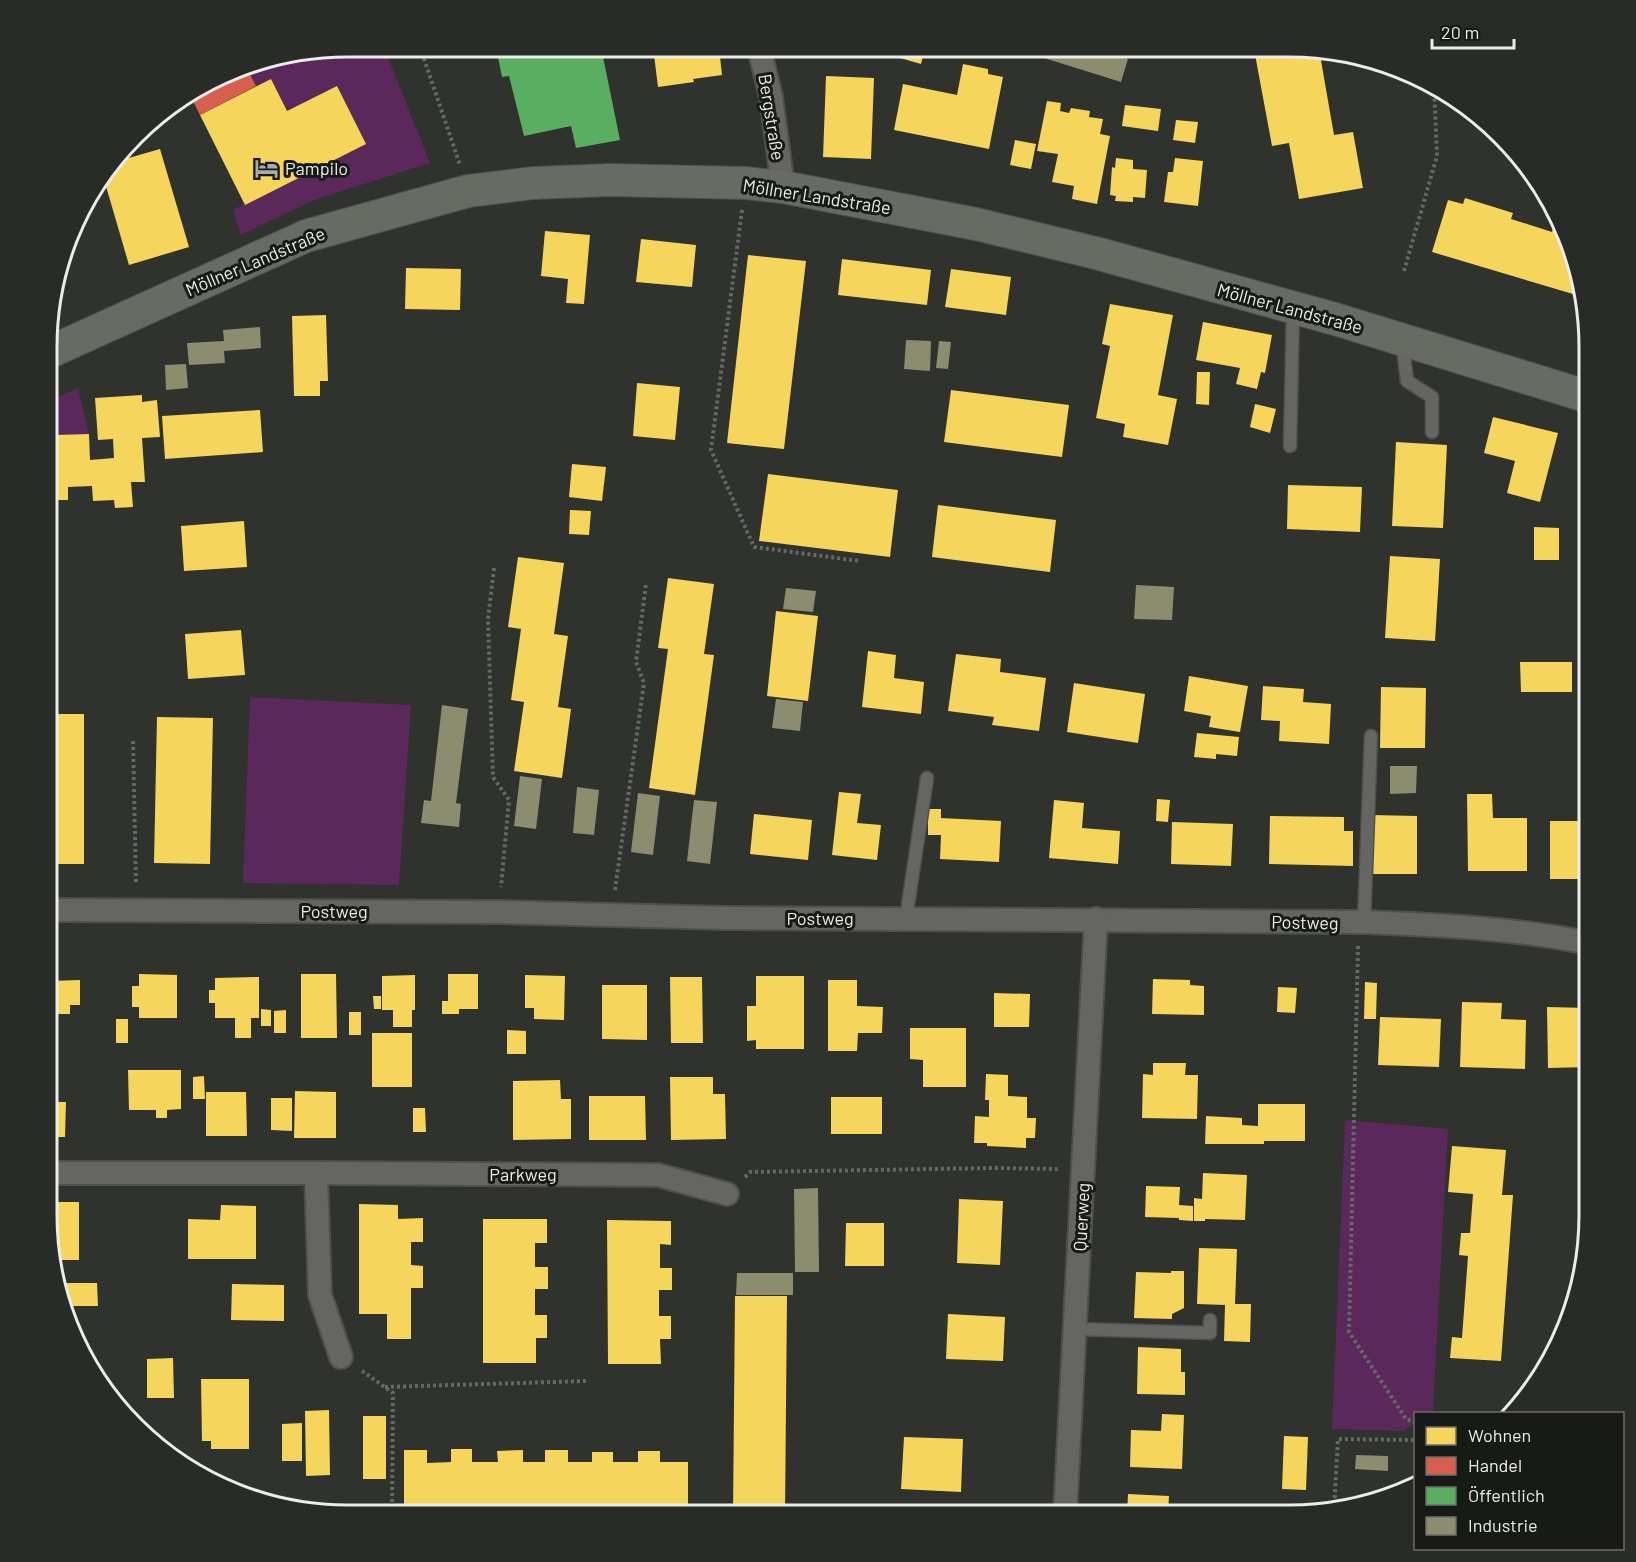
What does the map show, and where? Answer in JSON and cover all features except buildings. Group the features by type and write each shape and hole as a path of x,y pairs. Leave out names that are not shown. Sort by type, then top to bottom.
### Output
{"main road":[{"name":"Möllner Landstraße","path":"57,349 306,236 468,191 533,183 610,180 745,183 783,187 976,224 1096,253 1401,339 1579,394"}],"street":[{"name":"Bergstraße","path":"761,57 771,97 783,187"},
{"name":"Postweg","path":"57,909 1361,923 1453,926 1542,933 1579,941"},
{"name":"Querweg","path":"1066,1505 1096,919"},
{"name":"Parkweg","path":"57,1173 658,1175 727,1194"},
{"path":"316,1173 320,1295 341,1357"}],"lane":[{"path":"1290,447 1293,308"},
{"path":"1401,339 1407,381 1432,398 1432,432"},
{"path":"1361,923 1371,736"},
{"path":"906,918 927,778"},
{"path":"1075,1329 1210,1333 1210,1320"}],"path":[{"path":"424,57 468,191"},
{"path":"1404,271 1437,156 1434,96"},
{"path":"745,183 711,450 754,547 860,561"},
{"path":"494,568 488,619 493,777 509,800 498,912"},
{"path":"612,914 644,683 636,662 646,584"},
{"path":"133,741 137,910"},
{"path":"1361,923 1349,1332 1406,1419 1414,1422"},
{"path":"727,1194 750,1172 994,1168 1084,1170"},
{"path":"341,1357 393,1393 392,1505"},
{"path":"385,1387 586,1381"},
{"path":"1334,1501 1338,1439 1414,1440"}],"shaded area":[{"path":"388,57 430,163 314,200 241,235 233,210 366,144 337,86 287,111 271,79 256,86 250,74 290,63 309,59"},
{"path":"78,388 89,434 57,435 57,398"},
{"path":"250,697 411,705 399,885 243,883"},
{"path":"1345,1120 1448,1129 1433,1411 1414,1412 1414,1424 1404,1431 1332,1429"}],"place":[{"name":"Pampilo","path":"267,168"}]}
